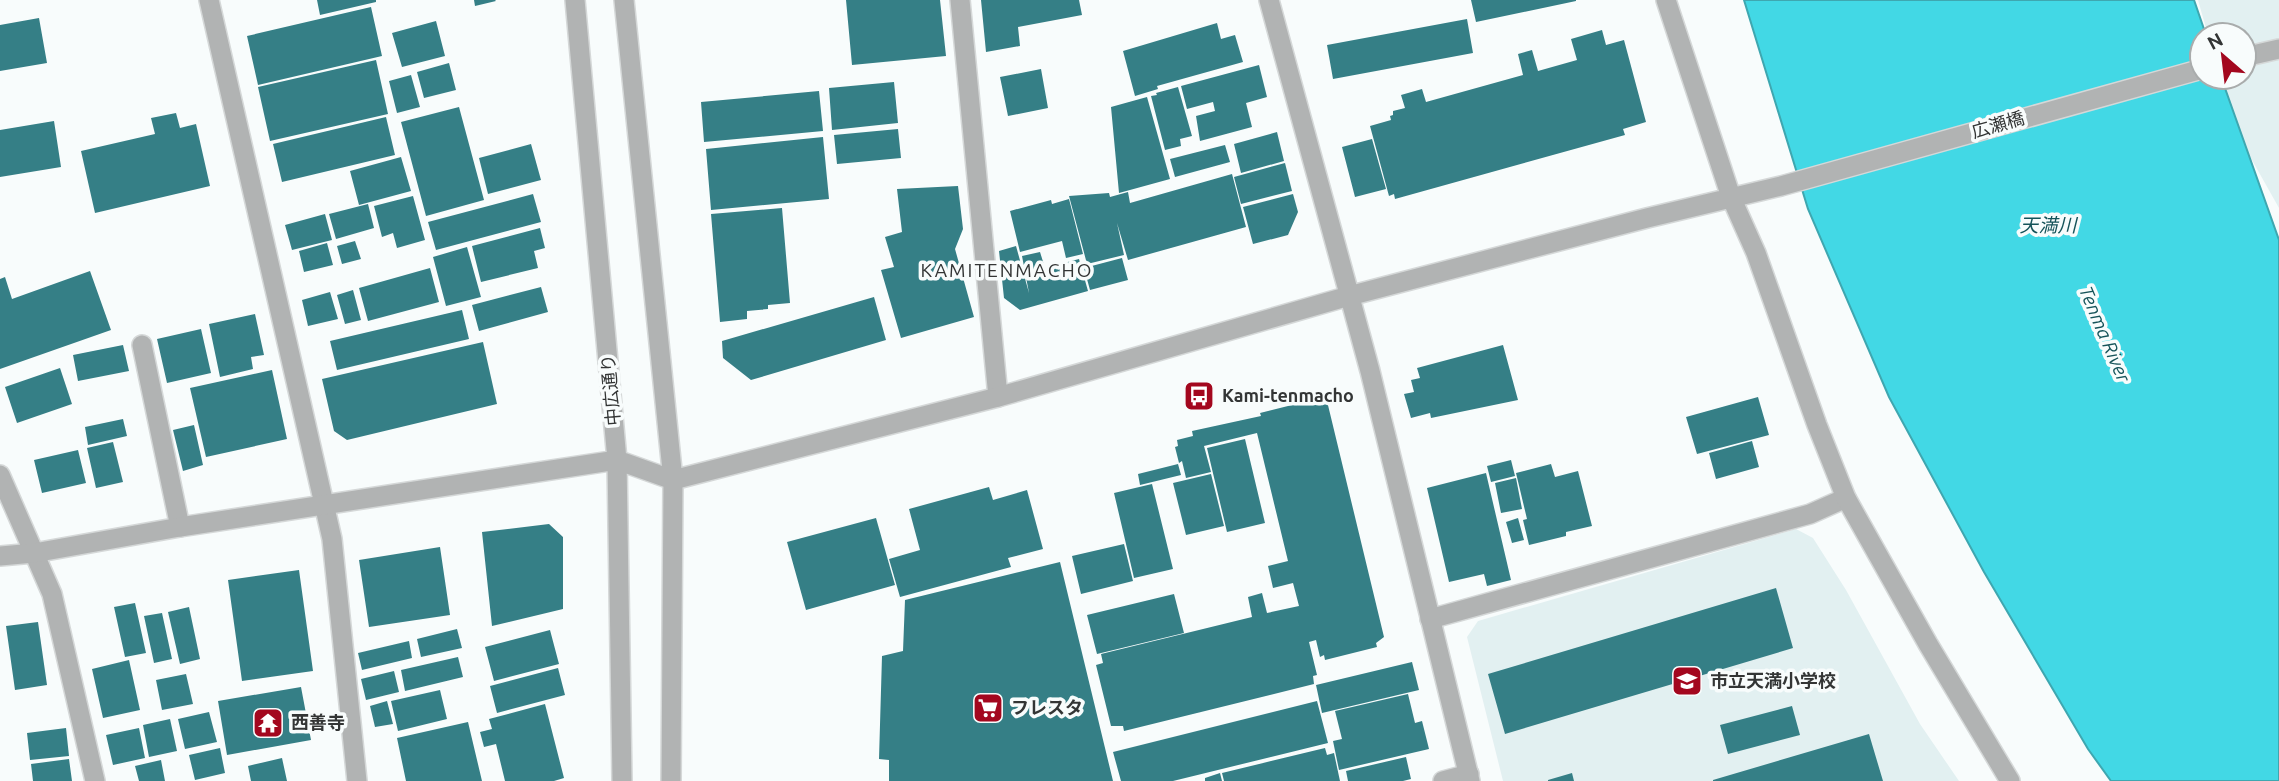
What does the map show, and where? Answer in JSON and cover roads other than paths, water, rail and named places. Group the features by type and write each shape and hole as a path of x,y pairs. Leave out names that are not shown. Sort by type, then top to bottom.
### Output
{"street":[{"path":"209,0 332,540 357,781"},
{"name":"中広通り","path":"575,0 617,460 622,781"},
{"path":"624,0 673,480 671,781"},
{"path":"960,0 998,397"},
{"path":"1269,0 1370,372 1469,778 1443,781"},
{"path":"1665,0 1731,197 1756,253 1846,498 1928,644 2010,781"},
{"path":"2258,53 2279,48"},
{"name":"広瀬橋","path":"673,480 998,397 1349,296 1793,182 2188,73"},
{"path":"142,345 180,527"},
{"path":"0,555 34,552 617,460 673,480"},
{"path":"0,475 52,594 95,781"},
{"path":"1430,619 1810,514 1846,498"}],"water":[{"name":"天満川","path":"1744,0 2194,0 2201,21 2188,21 2188,91 2226,91 2279,240 2279,781 2111,781 2088,749 1984,572 1889,397 1808,209"}],"place":[{"name":"Kami-tenmacho","path":"1199,396"},
{"name":"市立天満小学校","path":"1687,681"},
{"name":"フレスタ","path":"988,708"},
{"name":"西善寺","path":"268,723"}],"district":[{"name":"KAMITENMACHO","path":"1007,270"}],"water label":[{"name":"Tenma River","path":"2105,334"}]}
